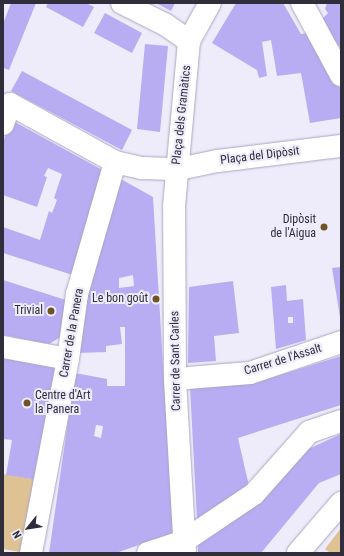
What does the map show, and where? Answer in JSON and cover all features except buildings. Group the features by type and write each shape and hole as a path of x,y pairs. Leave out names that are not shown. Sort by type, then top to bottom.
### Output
{"street":[{"path":"122,3 166,25 189,41"},
{"name":"Plaça dels Gramàtics","path":"6,114 115,162 142,168 179,169 189,41 210,3"},
{"path":"302,3 341,75"},
{"name":"Plaça del Dipòsit","path":"179,169 218,161 341,146"},
{"name":"Carrer de la Panera","path":"31,553 68,359 77,294 115,162"},
{"name":"Carrer de Sant Carles","path":"179,169 174,206 175,379 184,547"},
{"name":"Carrer de l'Assalt","path":"175,379 250,373 341,342"},
{"path":"3,347 68,359"},
{"path":"148,553 184,547 254,494 309,432 341,421"},
{"path":"298,553 339,505"}],"shaded area":[{"path":"3,474 38,480 25,553 3,549"},
{"path":"341,528 341,553 330,553 325,549"}],"place":[{"name":"Dipòsit de l'Aigua","path":"324,227"},
{"name":"Le bon goût","path":"156,299"},
{"name":"Trivial","path":"51,311"},
{"name":"Centre d'Art la Panera","path":"27,403"}]}
